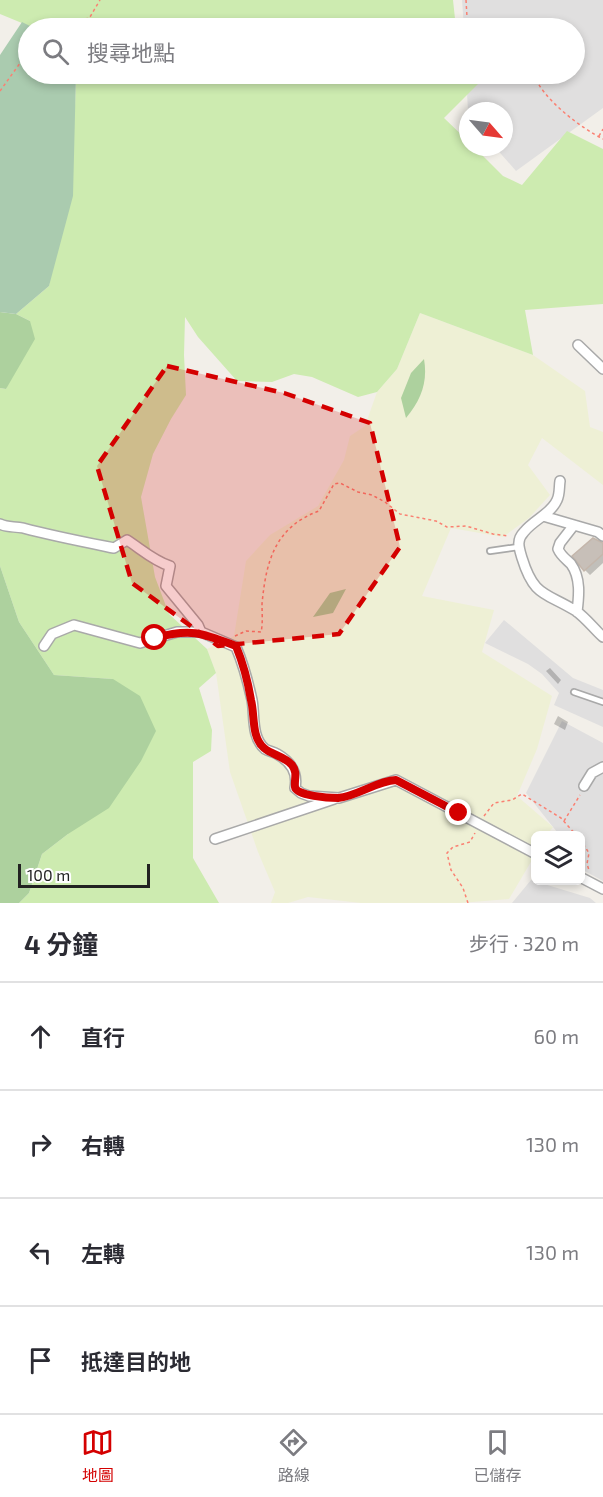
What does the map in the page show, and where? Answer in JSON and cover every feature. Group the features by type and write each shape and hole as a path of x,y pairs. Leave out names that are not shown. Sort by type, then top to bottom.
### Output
{"street":[{"path":"578,345 603,369"},
{"path":"560,481 557,500 543,516 525,530 517,547 525,569 537,588 555,601 577,612 603,637"},
{"path":"543,516 598,532 603,536"},
{"path":"0,524 5,527 20,528 114,548 127,540 158,562 170,566 166,586 198,625 201,632"},
{"path":"574,525 558,549 571,564 577,577 579,598 577,612"},
{"path":"44,646 52,634 74,625 140,642 177,632 201,632 236,646 252,701 253,724 264,748 291,764 297,776 295,788 297,791 309,796 339,798"},
{"path":"584,786 592,773 603,767"},
{"path":"214,838 396,780 531,851"},
{"path":"585,875 603,889"}],"lane":[{"path":"490,551 517,547"},
{"path":"574,692 603,702"}],"path":[{"path":"88,18 100,0"},
{"path":"466,0 467,18"},
{"path":"0,90 18,66"},
{"path":"540,84 575,121 603,139"},
{"path":"598,137 603,129"},
{"path":"230,644 231,639 246,631 260,633 262,631 264,584 272,561 272,553 292,527 303,517 318,512 337,483 372,495 400,514 436,521 447,527 466,526 508,536 512,538 517,547"},
{"path":"564,821 584,786"},
{"path":"585,847 589,853 585,875"}],"highlighted area":[{"path":"167,366 284,393 370,423 400,547 339,634 218,646 132,583 97,466"}],"shaded area":[{"path":"462,0 603,0 603,108 516,171 503,156 513,156 513,102 468,102 467,84 585,84 585,18 463,18"},
{"path":"504,620 573,678 603,690 603,727 554,705 559,693 542,674 528,664 485,643"},
{"path":"562,721 603,743 603,881 585,871 585,831 556,831 526,793"},
{"path":"531,880 531,885 547,885 590,898 596,903 512,903"}],"green space":[{"path":"0,0 453,0 455,18 18,18 18,21 0,14"},
{"path":"18,28 18,84 76,84 73,196 49,286 16,314 0,312 0,55"},
{"path":"76,84 478,84 444,118 459,132 459,156 483,156 503,176 522,185 567,131 603,149 603,304 525,310 533,355 420,313 397,369 377,392 358,397 312,377 294,374 272,382 237,381 198,337 185,317 186,395 153,454 141,497 155,577 169,614 207,649 216,673 199,688 212,730 211,751 193,762 193,858 219,903 19,903 29,893 42,854 68,834 113,679 54,675 19,622 0,566 0,388 6,389 30,321 16,314 49,286 75,107"},
{"path":"0,312 16,314 30,321 35,339 6,389 0,388"},
{"path":"420,313 533,355 585,391 590,427 603,432 603,485 542,438 528,465 550,495 529,518 503,537 451,528 422,596 494,610 482,652 552,696 537,749 517,796 553,827 550,831 531,831 531,862 509,899 460,903 361,903 308,897 288,903 271,903 275,892 258,852 230,772 216,673 207,649 234,636 246,561 270,535 318,506 344,460 350,436 365,426 377,392 397,369"},
{"path":"424,359 425,375 422,390 406,418 401,398 411,373"},
{"path":"0,566 19,622 54,675 113,679 140,696 156,731 141,761 109,808 42,854 29,893 19,903 0,903"},
{"path":"346,589 333,613 313,617 330,593"}],"building":[{"path":"593,538 603,543 603,554 584,571 572,556"}],"route":[{"path":"155,638 177,632 201,632 236,646 252,701 253,724 257,737 264,748 291,764 297,776 295,788 297,791 309,796 339,798 396,780 459,813"}]}
